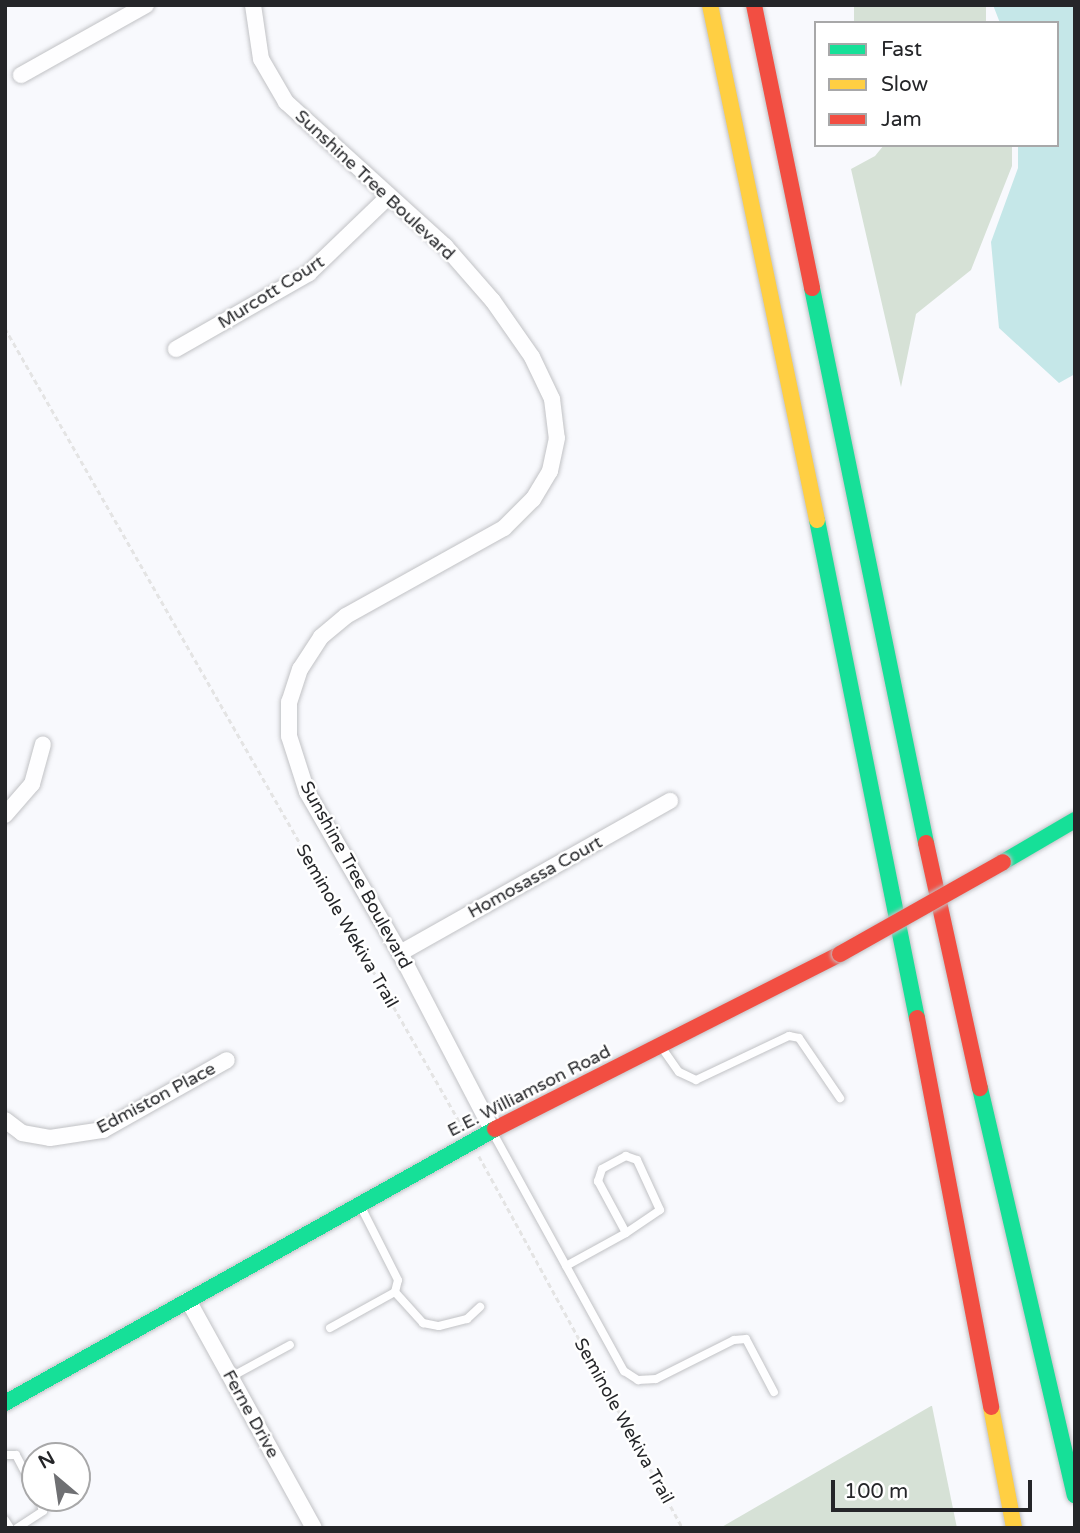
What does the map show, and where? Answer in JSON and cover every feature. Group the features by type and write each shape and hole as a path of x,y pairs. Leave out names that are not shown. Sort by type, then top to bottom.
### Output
{"main road":[{"path":"710,5 872,782 1014,1528"},
{"path":"754,5 947,944 1075,1495"},
{"name":"E.E. Williamson Road","path":"5,1403 492,1130 840,954 1075,820"}],"street":[{"path":"20,75 146,5"},
{"name":"Sunshine Tree Boulevard","path":"253,5 261,59 286,102 445,246 501,312 532,357 552,399 557,438 550,471 533,499 504,528 346,616 321,637 300,669 289,702 289,736 307,792 400,953 492,1130"},
{"name":"Murcott Court","path":"176,349 309,273 389,196"},
{"path":"5,814 32,784 43,744"},
{"name":"Homosassa Court","path":"400,953 670,801"},
{"name":"Edmiston Place","path":"5,1120 22,1133 50,1138 103,1130 227,1060"},
{"name":"Ferne Drive","path":"188,1300 314,1528"}],"lane":[{"path":"660,1046 679,1072 696,1080 789,1036 799,1038 840,1098"},
{"path":"492,1130 624,1371 638,1380 656,1379 734,1340 746,1339 774,1392"},
{"path":"566,1266 626,1233 660,1210 637,1160 626,1156 602,1170 598,1181 626,1233"},
{"path":"330,1328 395,1292 398,1280 359,1204"},
{"path":"395,1292 423,1324 439,1326 467,1319 480,1307"},
{"path":"231,1377 290,1345"},
{"path":"5,1455 16,1455 21,1464"},
{"path":"17,1528 41,1512"},
{"path":"5,1520 10,1528"}],"path":[{"name":"Seminole Wekiva Trail","path":"5,328 471,1142 683,1528"}],"shaded area":[{"path":"854,5 986,5 986,21 854,21"},
{"path":"882,147 1012,147 1012,166 971,270 916,314 901,387 851,169 875,156"},
{"path":"931,1406 957,1528 720,1528"}],"water":[{"path":"993,5 1075,5 1075,374 1059,383 999,328 991,242 1018,168 1018,147 1059,147 1059,21 999,21"}],"traffic: fast":[{"path":"812,288 926,843"},
{"path":"817,520 917,1018"},
{"path":"1003,862 1075,820"},
{"path":"980,1088 1075,1495"},
{"path":"5,1403 495,1129"}],"traffic: slow":[{"path":"710,5 817,520"},
{"path":"991,1407 1014,1528"}],"traffic: jam":[{"path":"754,5 812,288"},
{"path":"926,843 980,1088"},
{"path":"840,954 1003,862"},
{"path":"495,1129 840,954"},
{"path":"917,1018 991,1407"}]}
